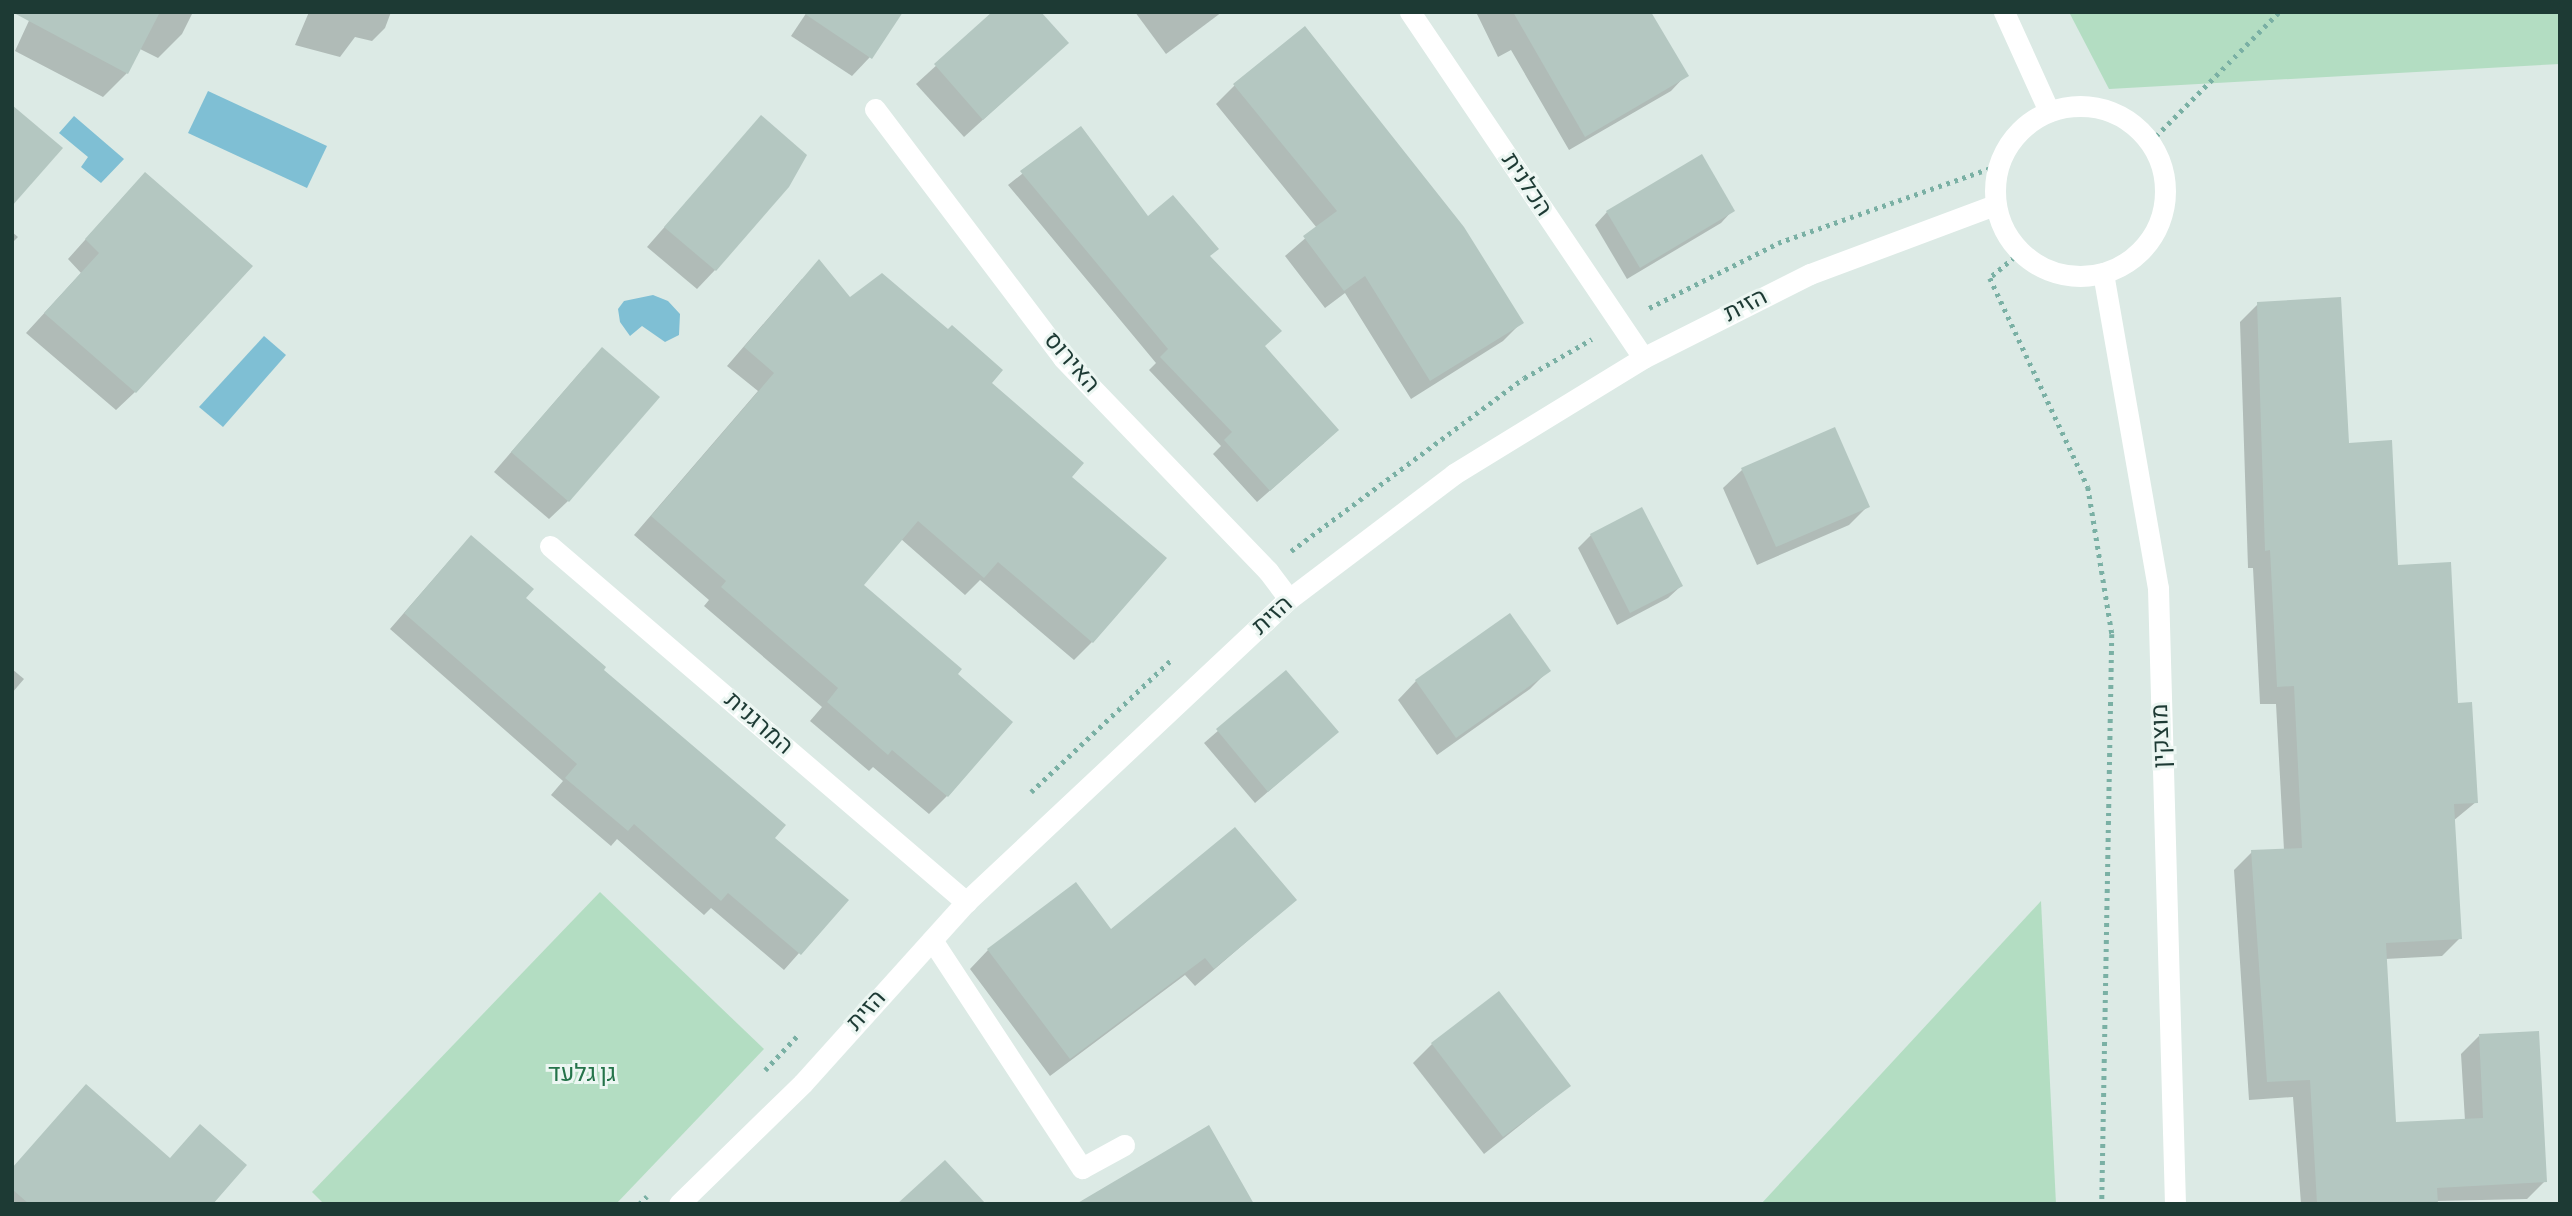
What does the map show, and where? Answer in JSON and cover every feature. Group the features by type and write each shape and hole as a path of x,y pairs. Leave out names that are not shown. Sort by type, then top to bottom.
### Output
{"street":[{"name":"הכלנית","path":"1410,12 1643,358"},
{"path":"2004,12 2049,111"},
{"path":"2071,105 2113,112 2151,142 2162,171 2163,213 2150,240 2125,264 2103,273 2073,276 2036,264 2010,242 1995,205 1997,166 2012,137 2049,111 2071,105"},
{"name":"האירוס","path":"875,109 1063,358 1268,570 1289,599"},
{"name":"הזית","path":"679,1204 803,1083 966,902 1289,599 1454,474 1643,358 1810,274 1995,205"},
{"name":"מוצקין","path":"2103,273 2158,588 2175,1204"},
{"name":"המרגנית","path":"550,546 966,902"},
{"path":"932,940 1082,1168 1124,1145"}],"path":[{"path":"2151,142 2279,12"},
{"path":"2021,251 1990,278 2088,487 2112,634 2102,1204"}],"green space":[{"path":"2069,12 2560,12 2560,64 2109,89"},
{"name":"גן גלעד","path":"600,892 764,1049 616,1204 324,1204 312,1192"},
{"path":"2041,901 2056,1204 1761,1204"}],"water":[{"path":"208,91 327,146 307,188 188,133"},
{"path":"74,116 124,159 101,183 81,167 88,157 59,133"},
{"path":"653,295 668,301 680,314 679,335 665,342 642,326 630,336 620,322 618,309 624,301"},
{"path":"264,336 286,355 223,427 199,407"}],"building":[{"path":"12,12 160,12 128,74"},
{"path":"802,12 903,12 872,59"},
{"path":"992,12 1041,12 1069,43 983,120 934,64"},
{"path":"1513,12 1651,12 1689,76 1585,137"},
{"path":"1305,26 1464,227 1524,323 1430,381 1365,276 1344,291 1303,236 1337,211 1233,84"},
{"path":"12,105 63,148 12,206"},
{"path":"761,115 807,155 789,187 716,271 664,227"},
{"path":"1081,126 1148,216 1173,195 1219,249 1210,256 1282,331 1265,346 1339,430 1270,491 1224,440 1232,432 1160,357 1168,349 1020,171"},
{"path":"1702,154 1735,211 1640,268 1606,211"},
{"path":"145,172 253,266 136,393 44,313 99,253 85,239"},
{"path":"819,259 850,297 882,273 948,329 952,325 1003,370 992,383 1084,463 1072,477 1167,558 1093,643 998,562 984,578 918,521 864,585 962,669 958,674 1013,722 948,797 892,750 888,755 827,702 838,688 721,587 726,581 651,516 774,373 744,347"},
{"path":"2341,297 2349,443 2392,440 2398,565 2451,562 2458,703 2472,702 2478,803 2454,804 2462,939 2386,943 2396,1122 2483,1118 2479,1034 2539,1031 2547,1182 2437,1188 2438,1204 2317,1204 2310,1080 2267,1082 2251,850 2302,848 2294,686 2277,687 2270,550 2265,551 2257,302"},
{"path":"602,347 660,397 569,502 511,452"},
{"path":"1835,427 1870,507 1776,547 1741,468"},
{"path":"1642,507 1683,586 1630,613 1590,534"},
{"path":"471,535 534,589 526,598 606,667 604,670 786,825 775,838 849,900 801,955 728,893 721,901 634,824 628,831 565,778 577,764 404,613"},
{"path":"1510,613 1551,671 1456,738 1415,680"},
{"path":"1286,670 1339,732 1268,792 1216,729"},
{"path":"1235,827 1297,900 1214,969 1205,958 1070,1059 987,949 1076,882 1111,929"},
{"path":"1499,991 1571,1086 1503,1137 1431,1043"},
{"path":"86,1084 170,1158 200,1124 247,1165 213,1204 29,1204 12,1189 12,1168"},
{"path":"1209,1125 1254,1204 1076,1204 1164,1152"},
{"path":"945,1160 986,1204 897,1204"}]}
